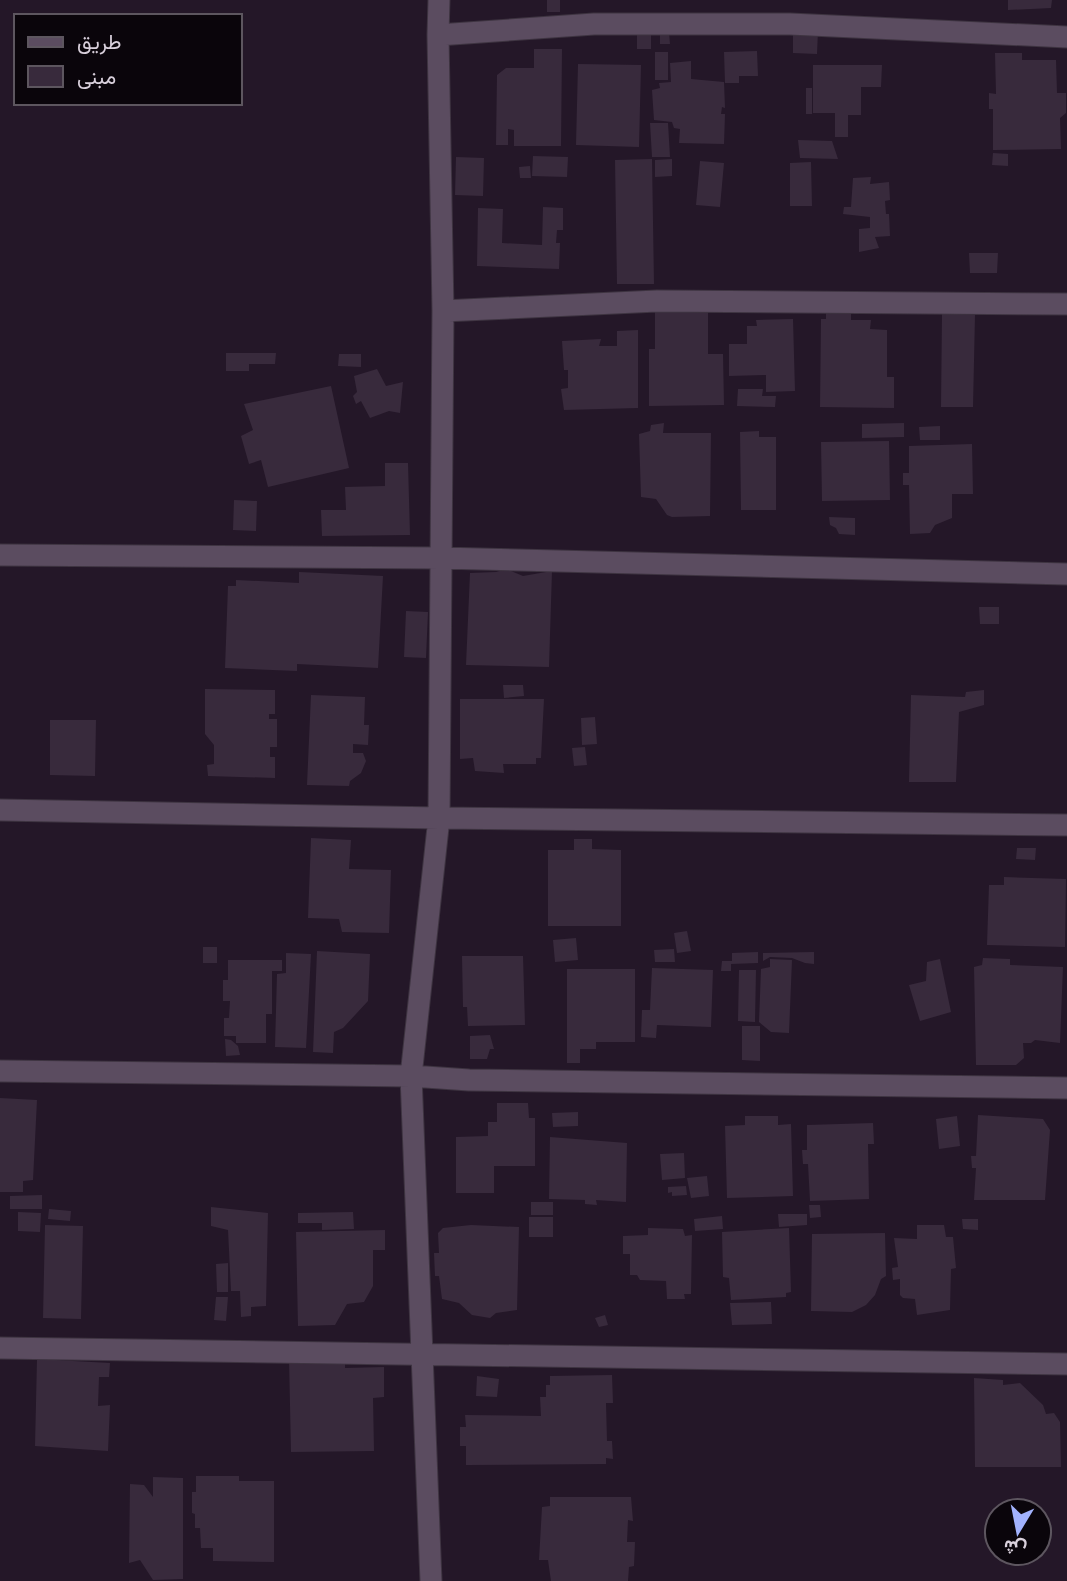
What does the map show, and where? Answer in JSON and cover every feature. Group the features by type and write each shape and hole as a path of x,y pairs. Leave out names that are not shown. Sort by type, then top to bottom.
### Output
{"street":[{"path":"431,1581 411,1076 439,818 443,311 439,0"},
{"path":"438,35 594,24 790,24 1067,37"},
{"path":"443,311 657,301 1067,304"},
{"path":"0,555 441,558 1067,574"},
{"path":"0,810 1067,825"},
{"path":"0,1071 1067,1088"},
{"path":"0,1348 1067,1364"}],"building":[{"path":"547,0 560,0 560,12 547,12"},
{"path":"1008,0 1052,0 1051,8 1008,10"},
{"path":"637,28 651,29 651,49 637,49"},
{"path":"793,30 818,31 817,54 793,53"},
{"path":"660,32 669,32 670,44 660,44"},
{"path":"534,49 562,49 561,146 514,146 514,130 508,129 508,145 496,145 497,75 506,68 534,68"},
{"path":"757,51 758,76 739,76 739,83 725,83 724,52"},
{"path":"655,52 668,52 668,80 655,80"},
{"path":"995,53 1022,53 1022,60 1056,60 1057,93 1066,93 1066,113 1060,118 1061,149 993,150 993,109 989,109 989,93 996,94"},
{"path":"691,61 691,79 724,82 725,108 722,107 721,114 725,114 724,144 679,143 680,129 674,128 672,122 654,120 652,90 660,88 659,83 671,82 670,63"},
{"path":"578,64 641,65 639,147 576,145"},
{"path":"813,65 882,65 881,87 861,87 861,115 848,115 848,137 835,137 835,113 813,113"},
{"path":"806,88 812,88 812,114 806,114"},
{"path":"650,123 668,123 670,157 652,157"},
{"path":"798,140 832,141 838,159 800,158"},
{"path":"993,153 1008,154 1008,166 992,165"},
{"path":"533,156 568,157 567,177 532,176"},
{"path":"456,157 484,158 483,196 455,195"},
{"path":"652,159 654,284 617,284 615,160"},
{"path":"672,159 672,176 655,177 655,160"},
{"path":"700,161 724,163 720,207 696,205"},
{"path":"811,162 812,206 790,206 790,163"},
{"path":"530,166 531,178 520,178 519,167"},
{"path":"871,177 870,184 889,182 890,200 885,201 886,214 889,214 890,236 875,237 879,248 859,252 859,229 870,228 870,217 843,214 844,207 851,207 853,178"},
{"path":"543,207 563,208 563,230 557,230 556,243 560,243 559,269 477,266 478,208 503,209 502,243 542,245"},
{"path":"969,253 998,253 997,273 970,273"},
{"path":"655,308 708,308 708,354 723,354 724,405 649,406 649,349 655,349"},
{"path":"826,313 851,313 851,320 871,320 870,329 887,330 887,377 894,377 894,408 820,407 821,319 826,319"},
{"path":"942,313 975,315 973,407 941,407"},
{"path":"793,319 795,391 766,392 766,375 729,376 729,344 747,344 747,326 757,326 756,320"},
{"path":"638,330 638,408 564,410 561,389 568,388 568,370 564,370 562,341 601,339 599,346 617,346 617,331"},
{"path":"226,353 276,353 275,364 249,364 249,371 226,371"},
{"path":"339,354 361,354 361,367 338,366"},
{"path":"377,369 386,386 403,382 400,413 389,411 370,418 361,401 356,404 353,396 357,392 354,376"},
{"path":"331,386 349,468 268,487 261,460 249,464 241,436 253,430 244,404"},
{"path":"738,389 763,389 762,396 776,396 775,407 737,406"},
{"path":"664,423 663,433 711,433 710,516 672,517 667,515 656,499 641,497 639,434 650,431 651,425"},
{"path":"904,423 904,437 862,438 862,424"},
{"path":"940,426 940,440 920,440 919,427"},
{"path":"759,431 759,437 776,437 776,510 741,510 740,432"},
{"path":"889,441 890,500 822,501 821,442"},
{"path":"972,444 973,494 952,494 952,518 935,525 930,533 910,534 909,485 903,485 903,473 909,473 909,446"},
{"path":"385,463 408,463 410,535 322,536 321,510 346,510 345,487 385,486"},
{"path":"234,500 257,501 256,531 233,530"},
{"path":"829,517 855,518 855,535 839,534 836,528 830,525"},
{"path":"506,569 523,576 552,571 549,667 466,665 470,573"},
{"path":"299,572 383,576 378,668 297,664 297,671 225,668 228,586 236,586 236,580 299,583"},
{"path":"979,607 999,607 999,624 980,624"},
{"path":"406,611 428,612 426,658 404,657"},
{"path":"503,685 523,685 524,696 504,698"},
{"path":"205,689 275,690 275,714 269,714 269,719 277,719 277,747 270,747 270,757 275,757 275,778 208,776 207,765 214,764 214,745 205,734"},
{"path":"984,690 984,705 959,712 956,782 909,782 911,695 965,697 966,692"},
{"path":"311,695 365,697 364,725 369,725 368,745 353,744 353,753 363,753 366,761 361,773 350,781 349,786 307,785"},
{"path":"460,699 544,699 541,758 536,758 536,764 503,764 504,773 475,771 473,758 460,759"},
{"path":"595,717 597,744 582,745 581,718"},
{"path":"50,720 96,720 95,776 50,775"},
{"path":"585,747 587,765 574,766 572,748"},
{"path":"311,838 351,840 349,869 391,870 389,933 342,932 339,919 308,918"},
{"path":"574,839 592,839 592,849 621,850 621,926 548,926 548,850 574,850"},
{"path":"1017,848 1036,848 1035,860 1016,859"},
{"path":"1004,877 1066,879 1065,947 987,945 989,885 1004,885"},
{"path":"687,931 691,951 677,953 674,933"},
{"path":"576,938 578,960 555,962 553,940"},
{"path":"203,947 217,947 217,963 203,963"},
{"path":"674,949 675,962 655,962 654,950"},
{"path":"317,951 370,954 368,1001 343,1028 334,1032 333,1053 313,1052"},
{"path":"758,952 758,963 731,964 731,971 721,971 722,961 732,961 732,953"},
{"path":"814,952 814,964 792,958 770,957 763,961 763,953"},
{"path":"286,953 311,954 306,1048 275,1047 277,974 286,973"},
{"path":"462,956 523,956 525,1025 468,1026 467,1007 463,1007"},
{"path":"983,958 1010,959 1010,965 1063,967 1060,1043 1035,1040 1023,1043 1024,1058 1016,1065 976,1065 974,967 982,965"},
{"path":"770,959 792,960 789,1033 771,1032 759,1022 761,969 770,967"},
{"path":"940,959 951,1012 920,1021 909,985 926,981 927,962"},
{"path":"228,960 282,960 282,971 272,971 272,1014 266,1014 266,1043 236,1043 236,1036 224,1036 224,1018 229,1018 230,1001 223,1001 223,980 228,980"},
{"path":"652,968 713,970 711,1027 657,1025 656,1038 641,1037 642,1010 650,1010"},
{"path":"567,969 635,969 635,1042 596,1042 596,1049 580,1049 580,1063 567,1063"},
{"path":"739,970 756,970 755,1022 738,1021"},
{"path":"742,1026 760,1026 760,1061 742,1060"},
{"path":"490,1035 494,1049 490,1049 487,1059 470,1059 470,1036"},
{"path":"225,1039 238,1046 240,1055 226,1056"},
{"path":"0,1098 37,1100 33,1180 23,1181 23,1192 0,1192"},
{"path":"497,1103 528,1103 529,1118 535,1118 535,1166 494,1166 494,1193 456,1193 456,1137 488,1136 488,1122 497,1122"},
{"path":"578,1112 578,1126 553,1127 552,1113"},
{"path":"978,1115 1043,1119 1050,1130 1045,1200 974,1200 976,1168 972,1168 971,1156 976,1156"},
{"path":"745,1116 778,1116 778,1125 791,1124 793,1196 727,1198 725,1126 745,1125"},
{"path":"957,1116 960,1146 939,1149 936,1119"},
{"path":"873,1123 874,1144 868,1144 869,1199 810,1201 808,1164 803,1164 802,1150 807,1150 807,1125"},
{"path":"550,1137 627,1143 626,1202 596,1200 597,1205 585,1204 585,1200 549,1199"},
{"path":"684,1153 685,1178 662,1180 660,1154"},
{"path":"707,1176 709,1196 691,1198 687,1178"},
{"path":"686,1186 687,1195 672,1196 672,1192 668,1193 668,1187"},
{"path":"42,1195 42,1209 10,1209 10,1196"},
{"path":"531,1202 553,1202 553,1215 531,1215"},
{"path":"809,1205 820,1205 821,1217 810,1218"},
{"path":"211,1207 268,1213 266,1306 251,1307 251,1316 241,1317 240,1291 231,1291 228,1230 211,1226"},
{"path":"49,1209 71,1211 70,1221 48,1219"},
{"path":"18,1212 41,1213 40,1232 18,1231"},
{"path":"353,1212 354,1229 322,1230 322,1223 298,1223 298,1213"},
{"path":"778,1214 807,1214 807,1225 779,1227"},
{"path":"722,1216 723,1229 695,1231 694,1219"},
{"path":"529,1217 553,1217 553,1237 529,1237"},
{"path":"962,1219 978,1219 978,1230 963,1229"},
{"path":"45,1225 83,1226 81,1319 43,1318"},
{"path":"471,1225 519,1227 517,1310 496,1313 490,1318 472,1315 459,1303 442,1299 439,1276 435,1276 434,1253 439,1253 438,1233 443,1228"},
{"path":"917,1225 944,1225 946,1237 953,1237 956,1268 951,1269 950,1310 917,1315 915,1299 903,1298 900,1295 900,1279 893,1280 892,1268 898,1267 894,1238 917,1239"},
{"path":"648,1228 683,1229 685,1236 692,1235 691,1294 684,1294 685,1299 667,1299 666,1281 640,1280 637,1275 630,1275 630,1254 623,1254 623,1236 648,1235"},
{"path":"789,1228 791,1292 786,1293 786,1297 731,1300 729,1278 723,1277 722,1232"},
{"path":"385,1230 385,1250 373,1250 373,1286 364,1302 347,1304 335,1325 298,1326 296,1232"},
{"path":"885,1233 886,1276 881,1279 875,1295 866,1305 852,1312 811,1311 812,1234"},
{"path":"228,1263 228,1292 217,1292 216,1264"},
{"path":"216,1297 228,1297 226,1321 214,1320"},
{"path":"771,1302 772,1324 732,1325 730,1303"},
{"path":"605,1315 608,1325 599,1327 595,1318"},
{"path":"289,1358 345,1358 345,1368 384,1367 384,1397 373,1398 374,1451 291,1452"},
{"path":"37,1359 110,1363 109,1377 99,1377 98,1406 110,1405 108,1451 35,1446"},
{"path":"612,1375 613,1403 606,1403 607,1441 612,1441 613,1459 606,1458 606,1464 466,1465 466,1446 460,1446 460,1427 466,1427 465,1415 541,1416 540,1397 546,1397 546,1385 550,1385 550,1376"},
{"path":"477,1376 499,1379 497,1397 476,1396"},
{"path":"974,1378 1003,1380 1003,1385 1020,1383 1043,1405 1046,1414 1054,1413 1060,1422 1061,1467 975,1467"},
{"path":"196,1476 239,1476 239,1481 274,1481 274,1562 213,1561 213,1548 201,1548 200,1528 195,1528 195,1514 192,1513 192,1492 196,1492"},
{"path":"153,1477 183,1478 183,1579 153,1580 140,1560 129,1563 130,1484 144,1485 153,1497"},
{"path":"550,1497 631,1497 633,1521 628,1520 627,1542 635,1542 634,1566 629,1567 628,1581 551,1581 548,1560 539,1560 542,1507 550,1506"}]}
